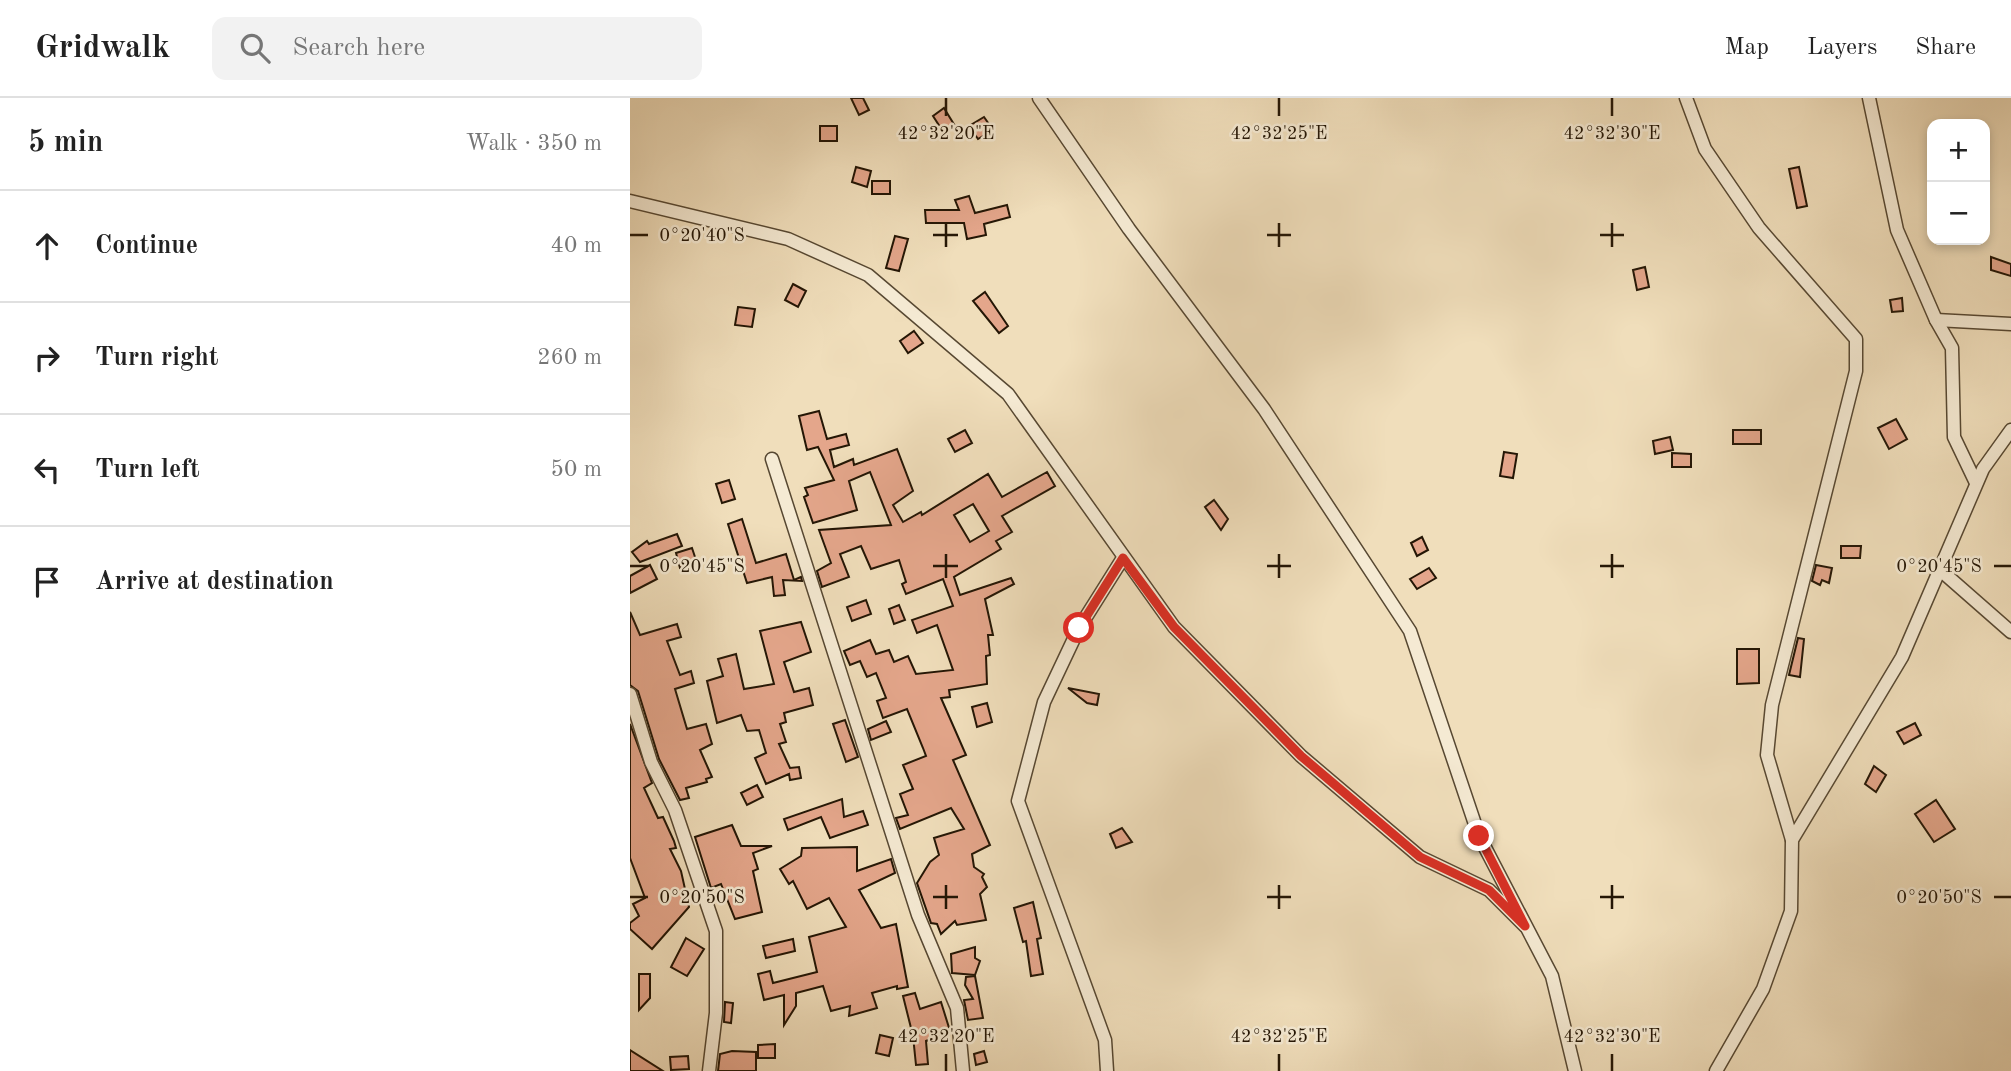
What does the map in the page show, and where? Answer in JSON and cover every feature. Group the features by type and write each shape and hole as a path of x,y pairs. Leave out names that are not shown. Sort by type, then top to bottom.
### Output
{"street":[{"path":"1039,98 1129,229 1264,409 1410,631 1479,836 1552,976 1574,1071"},
{"path":"1686,98 1706,149 1759,228 1856,339 1856,371 1772,705 1767,755 1792,840 1791,911 1763,989 1716,1071"},
{"path":"1869,98 1897,230 1936,320 1952,348 1954,437 1976,483"},
{"path":"630,201 788,239 868,275 1009,394 1174,627 1301,756 1420,857 1489,890 1525,926"},
{"path":"1936,320 2011,324"},
{"path":"1792,840 1902,657 1976,483 2011,430"},
{"path":"772,459 918,915 957,1009 963,1071"},
{"path":"1107,1071 1105,1040 1018,801 1044,702 1079,628 1123,558"},
{"path":"1938,568 2011,632"},
{"path":"630,694 651,762 676,810 716,931 716,1013 709,1071"}],"building":[{"path":"851,98 863,98 869,110 859,115"},
{"path":"944,108 955,126 944,133 933,116"},
{"path":"984,117 993,130 978,139 969,126"},
{"path":"820,126 837,126 837,141 820,141"},
{"path":"856,167 871,171 867,187 852,182"},
{"path":"1799,167 1807,206 1797,208 1789,169"},
{"path":"872,181 890,181 890,194 872,194"},
{"path":"969,196 975,213 1007,205 1010,217 984,224 986,235 967,239 964,223 926,223 925,210 959,210 955,200"},
{"path":"895,236 908,239 899,271 886,268"},
{"path":"1991,257 2011,264 2011,276 1991,270"},
{"path":"1645,267 1649,287 1637,290 1633,270"},
{"path":"793,284 806,291 798,307 785,300"},
{"path":"985,292 1008,326 999,333 973,301"},
{"path":"1902,298 1903,311 1892,312 1890,300"},
{"path":"738,307 755,309 752,327 735,325"},
{"path":"914,331 923,343 908,353 900,341"},
{"path":"819,411 827,439 846,434 849,445 830,450 834,467 853,459 854,465 897,449 913,491 893,505 903,522 921,512 922,515 988,474 1002,497 1047,472 1055,486 1002,516 1012,532 996,541 1001,549 954,577 960,595 1011,578 1014,584 985,599 993,635 988,635 990,655 986,656 987,684 949,690 950,697 941,698 966,755 953,760 990,845 972,854 974,867 984,874 982,877 987,887 980,894 986,920 957,925 955,921 941,934 937,924 931,923 917,883 930,862 939,855 934,838 964,829 951,808 900,829 896,818 908,815 900,794 913,789 903,765 926,756 907,709 883,718 877,701 886,698 876,673 867,677 860,661 850,665 844,651 870,640 876,654 889,650 894,662 908,656 916,674 953,670 937,625 917,633 912,620 953,606 943,579 906,594 902,584 906,582 899,560 871,569 861,546 840,554 849,577 822,587 817,571 831,563 819,530 891,525 870,472 849,481 857,510 813,523 804,497 808,495 805,488 834,480 818,447 807,450 799,416","holes":["973,504 989,531 970,542 954,515"]},
{"path":"1896,419 1907,439 1889,449 1878,428"},
{"path":"965,430 972,443 955,452 948,439"},
{"path":"1733,430 1761,430 1761,444 1733,444"},
{"path":"1670,437 1673,450 1655,454 1653,441"},
{"path":"1504,452 1517,454 1513,478 1500,476"},
{"path":"1672,453 1691,454 1691,467 1672,467"},
{"path":"729,480 735,499 722,503 716,484"},
{"path":"1214,500 1228,519 1221,530 1205,507"},
{"path":"742,519 756,563 786,554 794,580 801,577 802,581 783,580 785,595 774,596 772,577 747,583 728,524"},
{"path":"677,534 682,546 640,562 632,552 647,541 649,544"},
{"path":"1422,537 1428,550 1417,556 1411,543"},
{"path":"1841,546 1861,546 1860,558 1841,558"},
{"path":"692,548 697,563 680,568 676,553"},
{"path":"650,565 657,579 630,593 630,576"},
{"path":"1816,565 1832,568 1829,583 1822,580 1820,585 1812,581"},
{"path":"1429,568 1436,578 1417,589 1410,579"},
{"path":"866,600 871,614 852,621 847,607"},
{"path":"899,605 905,620 894,624 889,609"},
{"path":"630,612 640,635 677,624 681,637 667,641 680,675 691,671 694,683 675,689 687,729 706,724 712,744 700,750 712,777 706,779 707,782 686,788 689,798 680,800 659,759 638,691 630,685"},
{"path":"801,622 811,652 784,662 794,692 809,688 813,705 784,713 786,722 780,724 786,742 779,744 790,768 799,767 801,778 790,780 789,774 766,784 755,758 766,753 759,730 747,731 741,715 717,723 707,681 723,676 718,659 736,654 744,689 774,684 760,631"},
{"path":"1798,638 1804,639 1800,677 1789,675"},
{"path":"1737,649 1759,649 1759,683 1737,684"},
{"path":"1068,688 1099,694 1097,705 1087,703"},
{"path":"987,703 992,722 977,727 972,707"},
{"path":"845,720 858,757 846,762 833,724"},
{"path":"886,721 891,732 871,740 868,729"},
{"path":"1915,723 1921,735 1904,744 1897,732"},
{"path":"630,724 652,783 644,788 658,818 663,817 674,841 676,848 670,849 681,871 689,907 652,949 630,929 630,923 639,916 633,904 645,898 630,858"},
{"path":"1874,766 1886,775 1876,792 1865,784"},
{"path":"757,785 763,797 747,805 741,793"},
{"path":"842,799 844,817 863,811 868,825 830,838 821,817 788,830 784,819"},
{"path":"1936,800 1955,829 1934,842 1915,814"},
{"path":"732,825 741,846 772,846 753,853 758,869 753,871 762,912 735,919 721,884 711,888 695,837"},
{"path":"1122,828 1132,842 1116,848 1110,834"},
{"path":"857,847 857,871 891,859 895,873 859,890 881,928 896,924 908,987 897,989 897,986 872,993 877,1008 849,1016 850,1006 831,1011 823,986 796,993 796,1006 784,1025 784,995 764,1000 758,974 770,971 773,983 817,972 809,937 846,927 829,898 807,909 793,881 789,884 780,869 801,856 802,848"},
{"path":"1033,902 1041,938 1037,939 1043,974 1031,976 1026,941 1023,942 1014,908"},
{"path":"686,938 704,949 687,976 671,967"},
{"path":"793,939 795,951 766,958 763,946"},
{"path":"975,947 975,958 980,961 975,975 952,973 951,954"},
{"path":"639,974 650,974 650,998 639,1010"},
{"path":"975,976 983,1018 968,1020 964,1000 973,999 965,985 966,977"},
{"path":"915,993 920,1009 941,1002 950,1031 926,1041 928,1064 916,1065 913,1036 903,996"},
{"path":"725,1002 733,1003 731,1023 724,1022"},
{"path":"880,1035 893,1038 889,1056 876,1053"},
{"path":"775,1044 775,1058 758,1058 758,1045"},
{"path":"630,1050 663,1071 630,1071"},
{"path":"732,1051 756,1052 756,1071 718,1071 720,1054"},
{"path":"984,1051 987,1062 976,1065 974,1054"},
{"path":"688,1056 689,1069 671,1070 670,1057"}],"route":[{"path":"1079,628 1123,558 1174,627 1301,756 1420,857 1489,890 1525,926 1479,836"}]}
